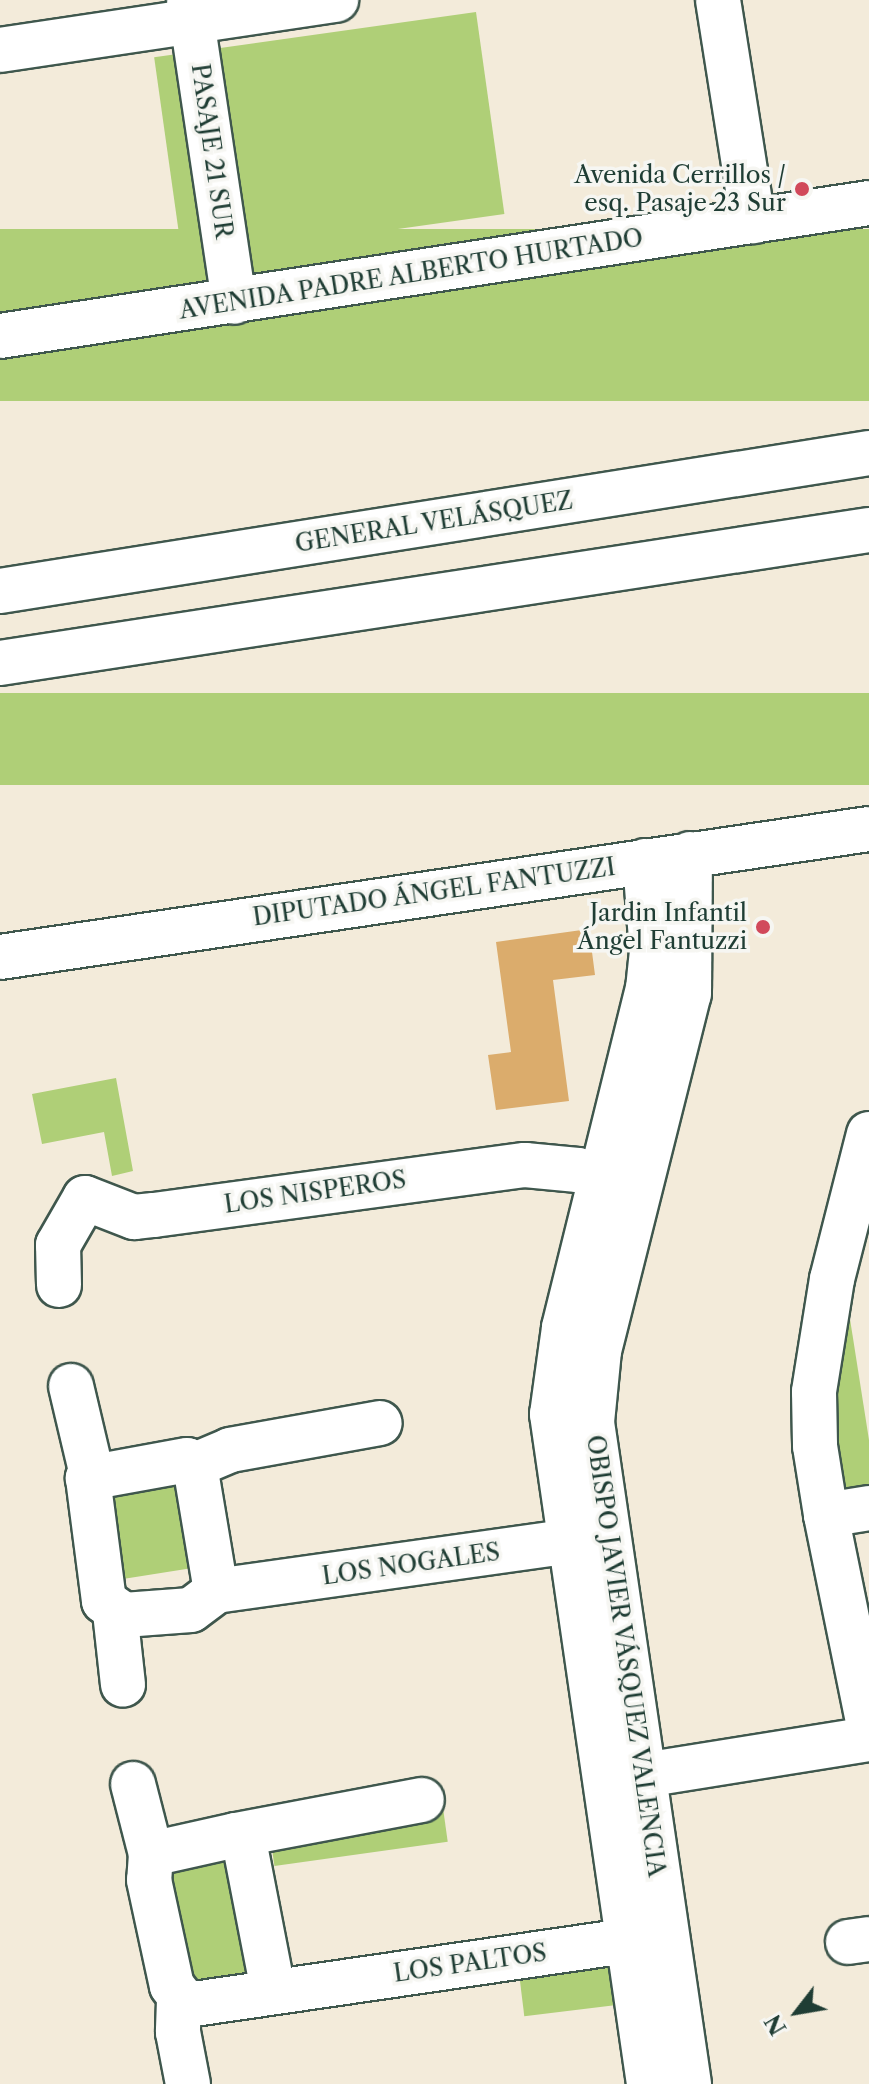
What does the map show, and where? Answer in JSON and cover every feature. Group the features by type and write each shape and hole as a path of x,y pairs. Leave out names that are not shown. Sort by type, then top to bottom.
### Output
{"main road":[{"path":"0,50 191,11 336,0"},
{"path":"718,0 753,221"},
{"name":"PASAJE 21 SUR","path":"191,11 234,302"},
{"name":"AVENIDA PADRE ALBERTO HURTADO","path":"0,336 869,203"},
{"name":"GENERAL VELÁSQUEZ","path":"0,591 869,453"},
{"path":"0,663 869,530"},
{"name":"DIPUTADO ÁNGEL FANTUZZI","path":"0,957 869,829"},
{"name":"OBISPO JAVIER VÁSQUEZ VALENCIA","path":"620,1183 689,994 690,854"},
{"name":"OBISPO JAVIER VÁSQUEZ VALENCIA","path":"645,861 652,951 593,1394 587,1539 648,1938 689,2084"},
{"path":"869,1134 851,1277 814,1392 815,1446 826,1515 869,1727"},
{"name":"LOS NISPEROS","path":"59,1285 58,1245 85,1198 134,1217 500,1166 551,1166 620,1183"},
{"path":"71,1386 92,1475 87,1484 104,1601 115,1612 123,1685"},
{"path":"195,1465 230,1450 380,1423"},
{"path":"92,1475 187,1460 195,1465 216,1591"},
{"path":"826,1515 869,1508"},
{"name":"OBISPO JAVIER VÁSQUEZ VALENCIA","path":"587,1539 644,1775 649,2084"},
{"name":"LOS NOGALES","path":"115,1612 191,1610 216,1591 587,1539"},
{"path":"644,1775 869,1739"},
{"path":"133,1784 151,1854 149,1880 179,2000 178,2032 188,2084"},
{"path":"151,1854 422,1800"},
{"path":"236,1835 244,1841 273,1990"},
{"name":"LOS PALTOS","path":"179,2000 199,2004 273,1990 648,1938"}],"green space":[{"path":"476,12 504,214 183,259 154,57"},
{"path":"0,229 869,229 869,401 0,401"},
{"path":"0,693 869,693 869,785 0,785"},
{"path":"116,1078 133,1171 112,1176 104,1132 42,1144 32,1094"},
{"path":"847,1300 869,1440 869,1486 836,1491 821,1402"},
{"path":"179,1473 194,1568 115,1580 100,1486"},
{"path":"443,1808 448,1842 274,1866 270,1832"},
{"path":"227,1859 251,1982 187,1994 163,1871"},
{"path":"613,1959 619,2005 524,2016 519,1971"}],"building":[{"path":"589,929 595,975 553,980 569,1101 496,1110 488,1055 511,1052 496,942"}],"place":[{"name":"Avenida Cerrillos / esq. Pasaje 23 Sur","path":"802,189"},
{"name":"Jardin Infantil Ángel Fantuzzi","path":"763,927"}]}
